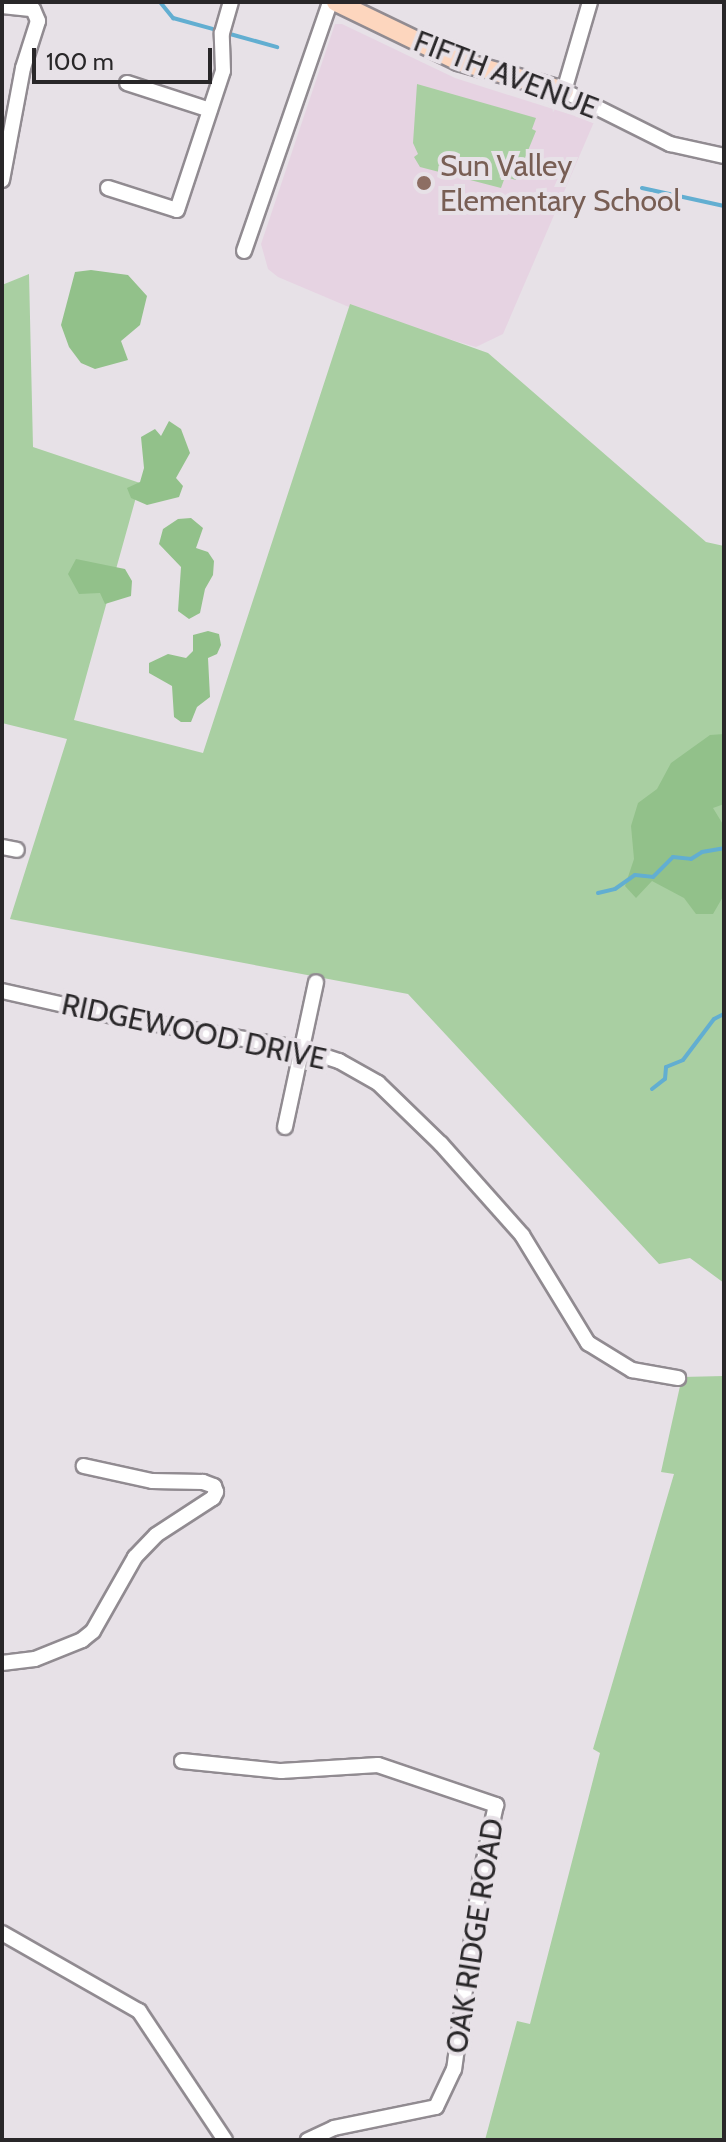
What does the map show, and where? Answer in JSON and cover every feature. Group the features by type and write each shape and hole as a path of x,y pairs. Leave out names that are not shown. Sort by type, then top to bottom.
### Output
{"street":[{"path":"108,188 177,210 223,71 222,33 231,2"},
{"path":"244,251 333,2"},
{"name":"FIFTH AVENUE","path":"333,2 458,61 564,91 670,144 724,156"},
{"path":"564,91 590,2"},
{"path":"2,6 33,9 38,14 6,138 2,180"},
{"path":"127,83 210,110"},
{"path":"285,1127 316,982"},
{"name":"RIDGEWOOD DRIVE","path":"2,991 117,1017 302,1049 339,1061 378,1083 441,1144 522,1235 588,1343 632,1370 678,1378"},
{"path":"2,1663 35,1659 82,1640 93,1631 135,1557 156,1535 213,1498 216,1492 214,1486 203,1482 152,1481 84,1466"},
{"name":"OAK RIDGE ROAD","path":"182,1761 281,1771 378,1765 496,1805 481,1873 454,2069 436,2107 334,2128 308,2140"},
{"path":"2,1933 139,2011 225,2140"}],"shaded area":[{"name":"Sun Valley Elementary School","path":"335,24 342,24 455,78 594,122 503,334 476,347 418,330 415,335 278,277 268,269 261,244"}],"green space":[{"path":"417,84 536,118 532,129 536,131 516,180 505,177 501,188 420,167 414,157 418,154 413,143"},
{"path":"91,270 128,275 147,296 140,325 121,341 128,360 95,369 81,363 69,347 61,325 75,272"},
{"path":"29,274 33,447 140,483 74,720 203,753 350,304 488,353 706,542 724,546 724,1283 690,1258 659,1264 408,994 10,919 67,739 2,723 2,285"},
{"path":"169,421 181,429 190,453 176,478 183,486 179,497 147,505 131,498 127,488 140,482 144,468 141,437 155,429 161,436"},
{"path":"191,518 203,528 196,548 208,552 214,561 213,575 205,589 200,613 189,619 178,611 181,567 159,544 163,529 178,519"},
{"path":"76,559 125,569 132,581 131,596 105,604 100,593 79,594 68,574"},
{"path":"208,631 219,634 221,645 217,654 208,658 210,697 197,707 191,722 181,722 174,717 172,686 149,673 149,663 168,654 186,658 193,651 193,635"},
{"path":"724,734 724,804 713,808 724,826 724,895 713,914 696,914 684,898 652,881 636,898 625,886 634,859 631,826 638,803 657,789 671,763 710,735"},
{"path":"724,1376 724,2140 485,2140 517,2021 530,2024 600,1753 593,1749 674,1474 661,1472 682,1377"}],"waterway":[{"path":"160,2 173,18 213,29"},
{"path":"230,34 277,47"},
{"path":"642,188 724,206"},
{"path":"598,893 615,889 635,875 653,877 673,857 691,859 702,852 724,848"},
{"path":"652,1089 665,1079 666,1067 683,1060 714,1019 724,1014"}],"place":[{"name":"Sun Valley Elementary School","path":"424,183"}]}
